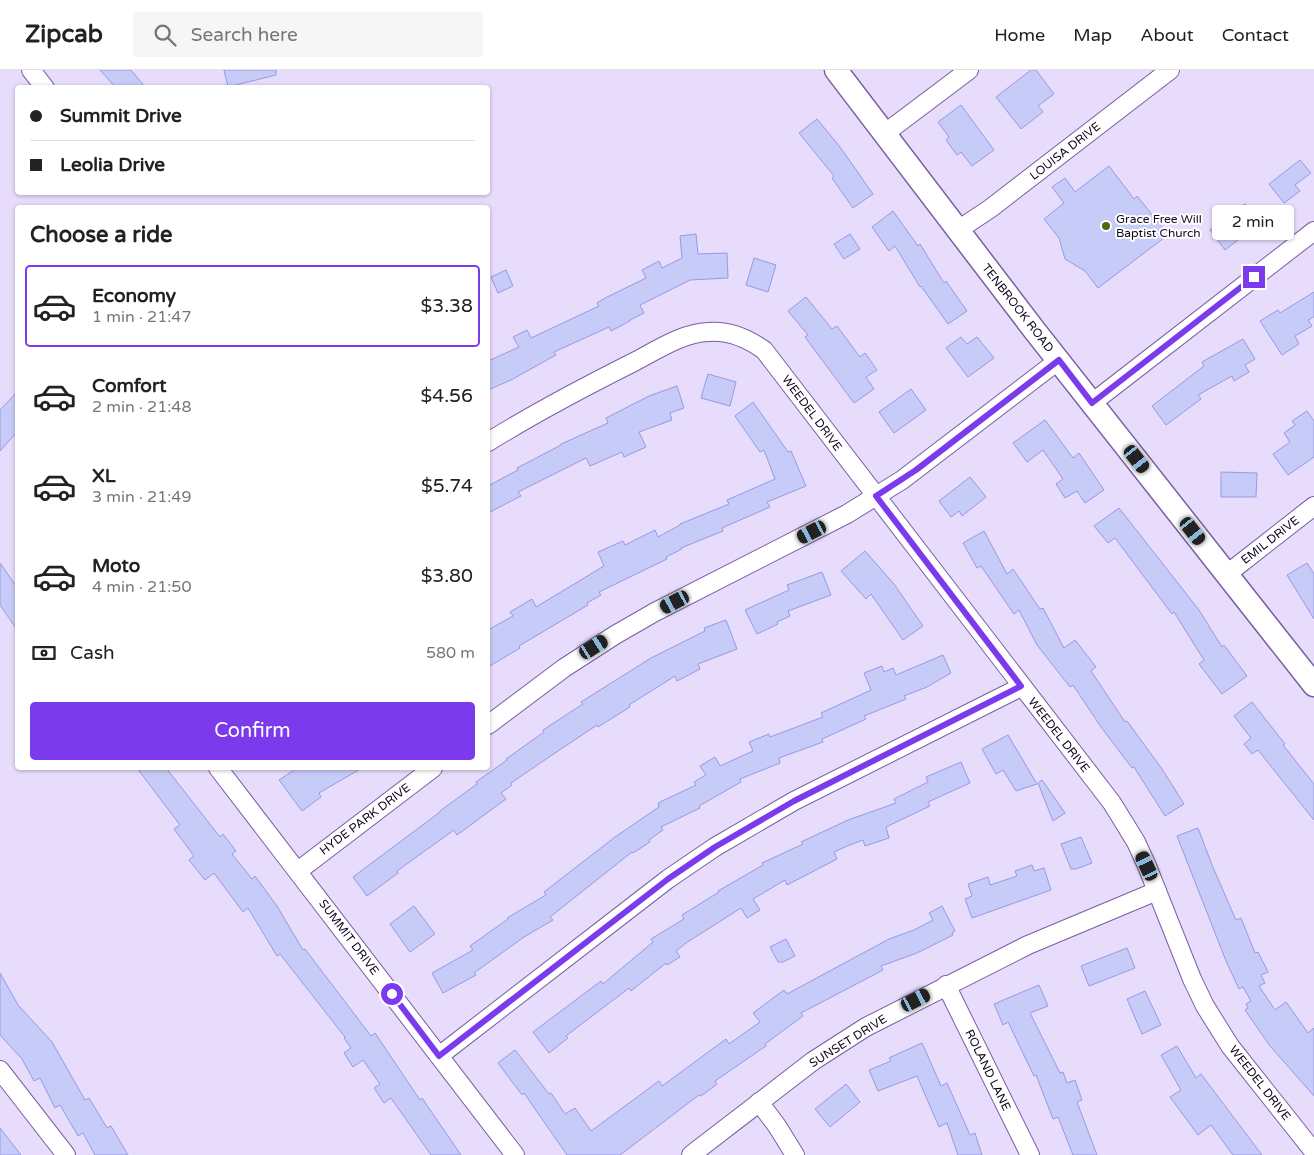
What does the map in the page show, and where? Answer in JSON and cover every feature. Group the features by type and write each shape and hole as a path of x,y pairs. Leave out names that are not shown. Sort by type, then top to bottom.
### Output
{"street":[{"path":"31,70 42,85"},
{"name":"TENBROOK ROAD","path":"836,70 1092,403 1314,685"},
{"path":"884,134 969,70"},
{"name":"LOUISA DRIVE","path":"958,230 991,208 1170,70"},
{"path":"1092,403 1314,231"},
{"name":"WEEDEL DRIVE","path":"490,441 574,392 672,342 694,334 719,332 732,334 749,340 770,357 1112,803 1136,842 1192,979 1213,1020 1230,1046 1314,1152"},
{"path":"490,724 564,668 615,635 675,602 847,514 876,496 916,470 1059,360"},
{"name":"EMIL DRIVE","path":"1227,574 1314,506"},
{"path":"439,1056 668,879 715,847 794,801 1021,686"},
{"name":"SUMMIT DRIVE","path":"220,770 515,1155"},
{"name":"HYDE PARK DRIVE","path":"298,871 430,770"},
{"name":"SUNSET DRIVE","path":"690,1155 813,1061 846,1039 946,985 1035,942 1157,891"},
{"name":"ROLAND LANE","path":"946,985 1030,1155"},
{"path":"0,1070 66,1155"},
{"path":"759,1102 795,1155"}],"building":[{"path":"100,70 131,70 144,85 113,85"},
{"path":"224,70 276,70 276,75 236,85 228,85"},
{"path":"1031,70 1036,70 1054,94 1038,106 1043,112 1021,129 996,97"},
{"path":"961,105 994,150 972,166 961,152 957,155 946,140 949,137 938,122"},
{"path":"817,119 840,147 873,194 853,208 832,178 834,176 799,133"},
{"path":"1300,160 1311,173 1295,185 1300,191 1284,203 1269,184"},
{"name":"Grace Free Will Baptist Church","path":"1109,166 1134,199 1137,196 1163,228 1158,231 1164,238 1098,288 1085,271 1065,259 1059,238 1044,219 1064,203 1052,187 1065,178 1075,192"},
{"path":"1245,204 1260,223 1225,250 1210,230"},
{"path":"893,211 918,246 920,244 944,283 946,281 967,311 948,324 920,287 895,246 889,251 872,227"},
{"path":"696,234 698,254 727,253 728,278 690,280 640,305 644,313 630,321 611,331 609,327 554,352 556,355 511,380 490,389 490,360 519,347 513,337 527,330 531,338 599,306 597,303 605,298 646,278 642,270 659,261 662,268 682,258 680,236"},
{"path":"850,234 860,249 844,259 834,244"},
{"path":"754,258 776,265 768,292 746,285"},
{"path":"506,270 513,286 498,293 491,277"},
{"path":"1314,292 1314,317 1308,320 1312,326 1295,336 1299,344 1282,355 1260,321 1278,310 1280,313"},
{"path":"806,297 832,329 837,326 860,357 865,353 877,370 866,377 874,389 854,403 805,337 808,335 788,311"},
{"path":"961,337 967,344 977,337 994,358 968,377 946,348"},
{"path":"1243,339 1255,359 1245,365 1249,372 1234,381 1232,376 1198,395 1201,399 1166,425 1152,406 1204,366 1202,362"},
{"path":"708,374 736,382 730,406 701,398"},
{"path":"677,386 684,408 670,413 672,420 639,432 646,447 624,457 622,452 590,466 586,458 518,492 521,496 490,512 490,485 561,444 608,423 606,418 649,396"},
{"path":"911,389 926,410 894,433 879,412"},
{"path":"15,394 15,434 0,451 0,410"},
{"path":"753,402 788,452 791,451 806,486 767,502 770,507 722,528 723,531 681,548 666,557 667,559 599,592 601,595 587,603 588,605 519,646 520,648 490,666 490,629 513,616 510,612 532,599 536,607 604,566 598,552 623,541 625,545 655,530 658,537 680,524 729,504 727,500 775,479 764,450 760,452 735,416"},
{"path":"1307,411 1314,421 1314,457 1288,475 1273,454 1290,442 1284,433 1295,425 1292,421"},
{"path":"1045,420 1073,458 1079,453 1104,490 1085,503 1077,491 1065,498 1056,484 1063,479 1043,450 1027,462 1013,443"},
{"path":"1221,472 1257,473 1256,497 1221,497"},
{"path":"970,477 986,497 962,516 959,511 951,517 939,501"},
{"path":"1119,508 1199,610 1222,647 1224,645 1247,676 1222,694 1199,664 1204,660 1174,612 1172,614 1115,538 1108,543 1094,526"},
{"path":"984,531 1007,574 1013,569 1040,609 1043,608 1064,648 1075,640 1096,667 1091,671 1125,722 1127,721 1162,769 1184,804 1165,816 1134,767 1132,768 1101,727 1073,685 1070,687 1037,645 1019,610 1014,614 981,566 977,568 963,543"},
{"path":"865,551 894,584 923,626 903,640 871,594 866,599 841,571"},
{"path":"0,563 15,585 15,627 0,605"},
{"path":"1307,563 1314,574 1314,619 1287,575"},
{"path":"822,572 831,595 788,611 790,616 757,634 745,610 789,590 787,585"},
{"path":"726,620 737,649 698,664 700,669 677,681 675,676 629,705 630,707 598,727 597,725 558,751 511,783 512,785 501,793 506,799 457,835 454,830 397,871 398,873 367,896 353,877 477,784 476,782 544,732 543,730 583,704 581,702 651,658 705,631 704,628"},
{"path":"943,655 951,673 927,687 904,696 906,699 864,716 866,719 822,739 823,742 779,758 780,763 740,779 741,782 699,806 700,808 661,827 663,830 649,840 650,842 632,852 550,917 553,920 524,937 474,973 476,975 443,993 432,973 473,950 470,946 507,918 546,895 544,892 615,837 659,807 658,803 696,785 694,782 706,775 700,766 715,757 720,766 753,751 749,742 769,734 770,737 823,717 821,713 871,690 864,673 882,666 884,672 893,668 896,675"},
{"path":"1252,702 1314,784 1314,820 1258,750 1252,754 1244,744 1251,738 1234,716"},
{"path":"1008,735 1037,784 1016,791 1003,770 996,774 982,749"},
{"path":"961,762 970,783 928,802 930,806 886,827 889,838 865,846 863,840 847,846 834,852 837,859 787,885 785,880 753,899 760,910 747,918 741,908 686,943 676,951 680,957 667,965 666,963 631,991 629,988 566,1036 568,1038 549,1053 533,1032 601,981 603,984 653,942 651,939 684,919 682,915 718,891 763,865 762,863 848,820 896,803 894,799 928,782 926,777"},
{"path":"139,770 168,770 220,837 223,834 236,851 232,854 252,879 255,876 277,906 303,950 305,949 371,1036 375,1033 420,1100 422,1098 461,1155 431,1155 391,1098 384,1103 374,1088 380,1084 363,1060 353,1067 344,1053 351,1048 345,1037 280,954 277,956 248,908 243,912 214,873 205,880 189,860 194,856 174,829 180,825"},
{"path":"294,770 359,770 319,793 321,797 302,811 279,780"},
{"path":"1042,780 1065,813 1053,821 1038,783"},
{"path":"1198,828 1236,920 1241,918 1255,953 1258,952 1268,972 1261,975 1265,983 1259,986 1275,1010 1286,1002 1308,1033 1314,1028 1314,1096 1270,1046 1245,1010 1248,1008 1246,1004 1251,1001 1243,987 1239,989 1226,961 1177,836"},
{"path":"1081,837 1092,863 1071,869 1061,844"},
{"path":"1032,865 1034,871 1044,868 1051,890 972,918 965,899 972,896 968,884 988,877 990,885 1017,876 1015,871"},
{"path":"414,906 435,934 410,952 390,924"},
{"path":"942,906 955,931 952,933 953,935 917,953 881,966 883,970 801,1013 803,1016 765,1044 766,1046 715,1081 717,1084 701,1096 699,1095 620,1155 567,1155 524,1093 522,1095 498,1063 515,1050 549,1094 551,1093 565,1114 575,1108 591,1131 659,1081 662,1086 726,1039 729,1044 760,1022 753,1013 784,990 787,994 889,939 914,930 933,920 929,913"},
{"path":"786,939 795,956 783,962 778,962 770,947"},
{"path":"1127,948 1135,968 1089,986 1081,966"},
{"path":"0,973 18,1005 52,1042 85,1100 89,1098 107,1128 111,1126 128,1155 95,1155 83,1133 78,1136 60,1105 55,1108 40,1078 34,1081 22,1059 0,1035"},
{"path":"1039,985 1048,1006 1030,1013 1060,1073 1063,1072 1067,1083 1075,1080 1082,1100 1077,1102 1097,1155 1073,1155 1058,1117 1053,1119 1036,1075 1034,1076 1008,1022 1003,1025 994,1004"},
{"path":"1145,991 1161,1025 1142,1034 1127,999"},
{"path":"922,1043 941,1086 947,1083 970,1135 975,1133 982,1155 958,1155 947,1123 939,1127 917,1076 878,1091 869,1070 891,1061 889,1058"},
{"path":"1177,1046 1196,1078 1201,1074 1262,1155 1233,1155 1211,1125 1198,1135 1170,1097 1181,1090 1161,1055"},
{"path":"846,1084 860,1102 830,1127 815,1109"},
{"path":"0,1128 21,1155 0,1155"}],"place":[{"name":"Grace Free Will Baptist Church","path":"1106,226"}],"route":[{"path":"392,994 439,1056 668,879 715,847 794,801 1021,686 876,496 916,470 1059,360 1092,403 1254,277"}]}
